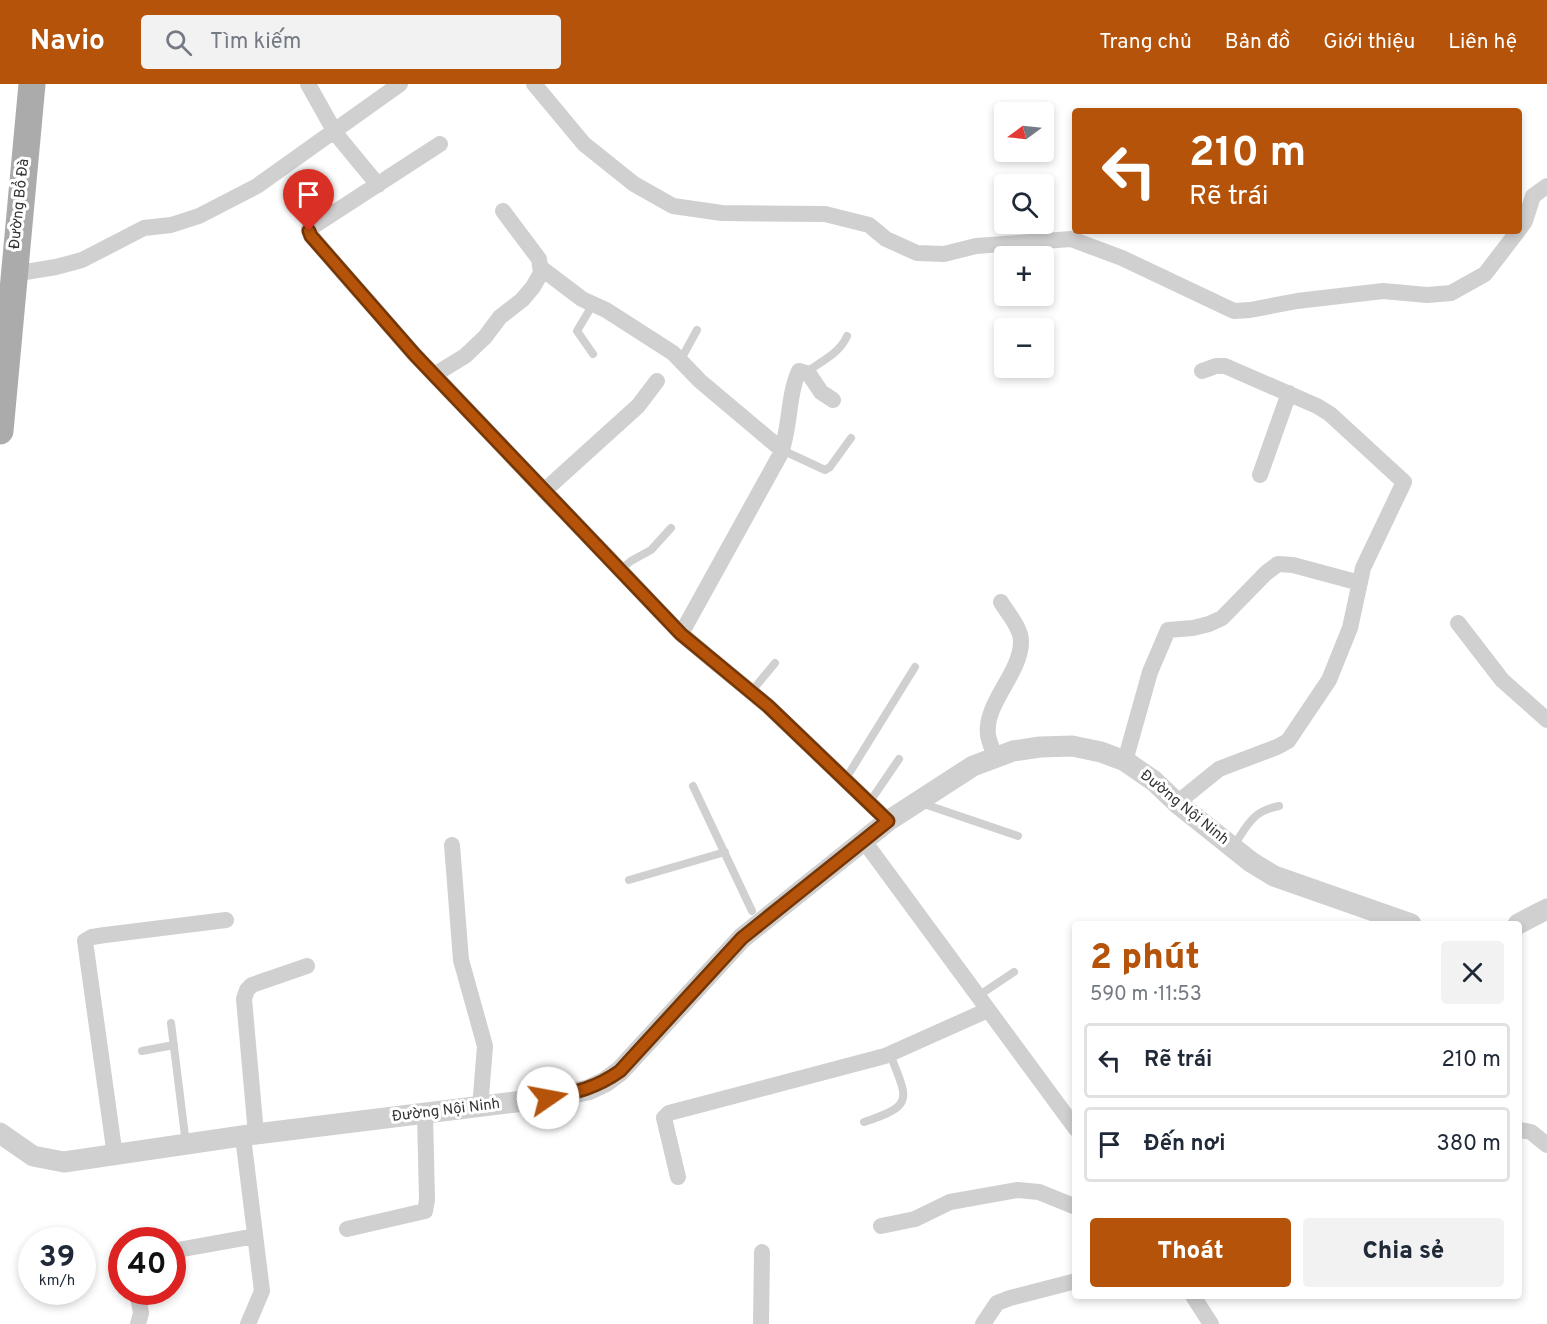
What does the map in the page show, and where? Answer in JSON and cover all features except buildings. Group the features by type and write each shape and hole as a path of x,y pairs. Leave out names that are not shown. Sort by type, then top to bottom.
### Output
{"main road":[{"name":"Đường Bổ Đà","path":"0,431 9,279 32,84"}],"street":[{"path":"308,84 334,131 378,185"},
{"path":"9,279 82,260 144,228 171,225 199,216 257,186 400,84"},
{"path":"534,84 584,144 634,184 673,206 722,213 825,214 868,225 886,239 917,253 944,254 976,246 1071,239 1122,258 1234,311 1297,300 1383,291 1427,295 1451,294 1485,274 1516,234"},
{"path":"440,144 309,229 309,233 434,375 681,634 768,706 888,821"},
{"path":"1522,226 1533,196 1547,186"},
{"path":"434,375 465,356 485,337 500,317 522,300 541,273 537,255 503,211"},
{"path":"541,268 582,299 642,332 680,361 700,381 782,450"},
{"path":"1177,803 1219,769 1288,741 1329,680 1350,628 1363,568 1404,482 1330,414 1317,406 1225,366 1215,366 1202,371"},
{"path":"681,634 782,450 789,422 793,384 799,371 806,372 821,392 833,400"},
{"path":"544,491 638,406 657,381"},
{"path":"1260,475 1289,393"},
{"path":"1125,761 1150,672 1168,630 1193,628 1222,618 1266,573 1278,564 1293,564 1360,583"},
{"path":"995,757 988,735 991,715 1012,670 1021,643 1019,632 1001,602"},
{"path":"1458,623 1502,680 1547,720"},
{"name":"Đường Nội Ninh","path":"0,1133 33,1156 64,1162 250,1136 480,1108 588,1090 605,1082 620,1071 742,938 756,917 864,841 888,821 973,766 1013,751 1040,747 1072,747 1101,752 1125,761 1154,781 1177,803 1251,862 1274,876 1402,921"},
{"path":"864,841 1072,1125"},
{"path":"452,846 461,960 485,1046 480,1108"},
{"path":"1522,922 1547,909"},
{"path":"115,1156 86,941 92,937 105,935 226,920"},
{"path":"248,1324 262,1291 255,1236 244,999 252,985 307,966"},
{"path":"678,1177 664,1118 669,1113 890,1054 983,1003"},
{"path":"347,1230 424,1211 427,1200 425,1114"},
{"path":"1522,1130 1531,1132 1547,1145"},
{"path":"881,1226 915,1219 950,1202 1018,1190 1039,1192 1072,1205"},
{"path":"186,1248 255,1236"},
{"path":"762,1252 762,1324"},
{"path":"982,1324 997,1303 1072,1282"},
{"path":"1195,1299 1211,1324"},
{"path":"138,1324 141,1313 139,1305"}],"lane":[{"path":"592,354 577,331 593,304"},
{"path":"680,361 697,330"},
{"path":"806,372 838,350 844,344 847,336"},
{"path":"782,450 825,470 830,467 850,438"},
{"path":"620,570 651,550 671,528"},
{"path":"751,692 775,663"},
{"path":"845,780 915,667"},
{"path":"869,803 899,759"},
{"path":"693,786 756,917"},
{"path":"918,802 1018,836"},
{"path":"1233,847 1253,816 1266,808 1279,806"},
{"path":"629,880 725,852"},
{"path":"983,1003 1014,972"},
{"path":"171,1023 186,1145"},
{"path":"141,1051 174,1045"},
{"path":"864,1122 892,1111 905,1098 890,1054"}],"route":[{"path":"309,231 415,355 681,634 768,706 888,821 742,938 620,1071 605,1082 588,1090 548,1098"}]}
